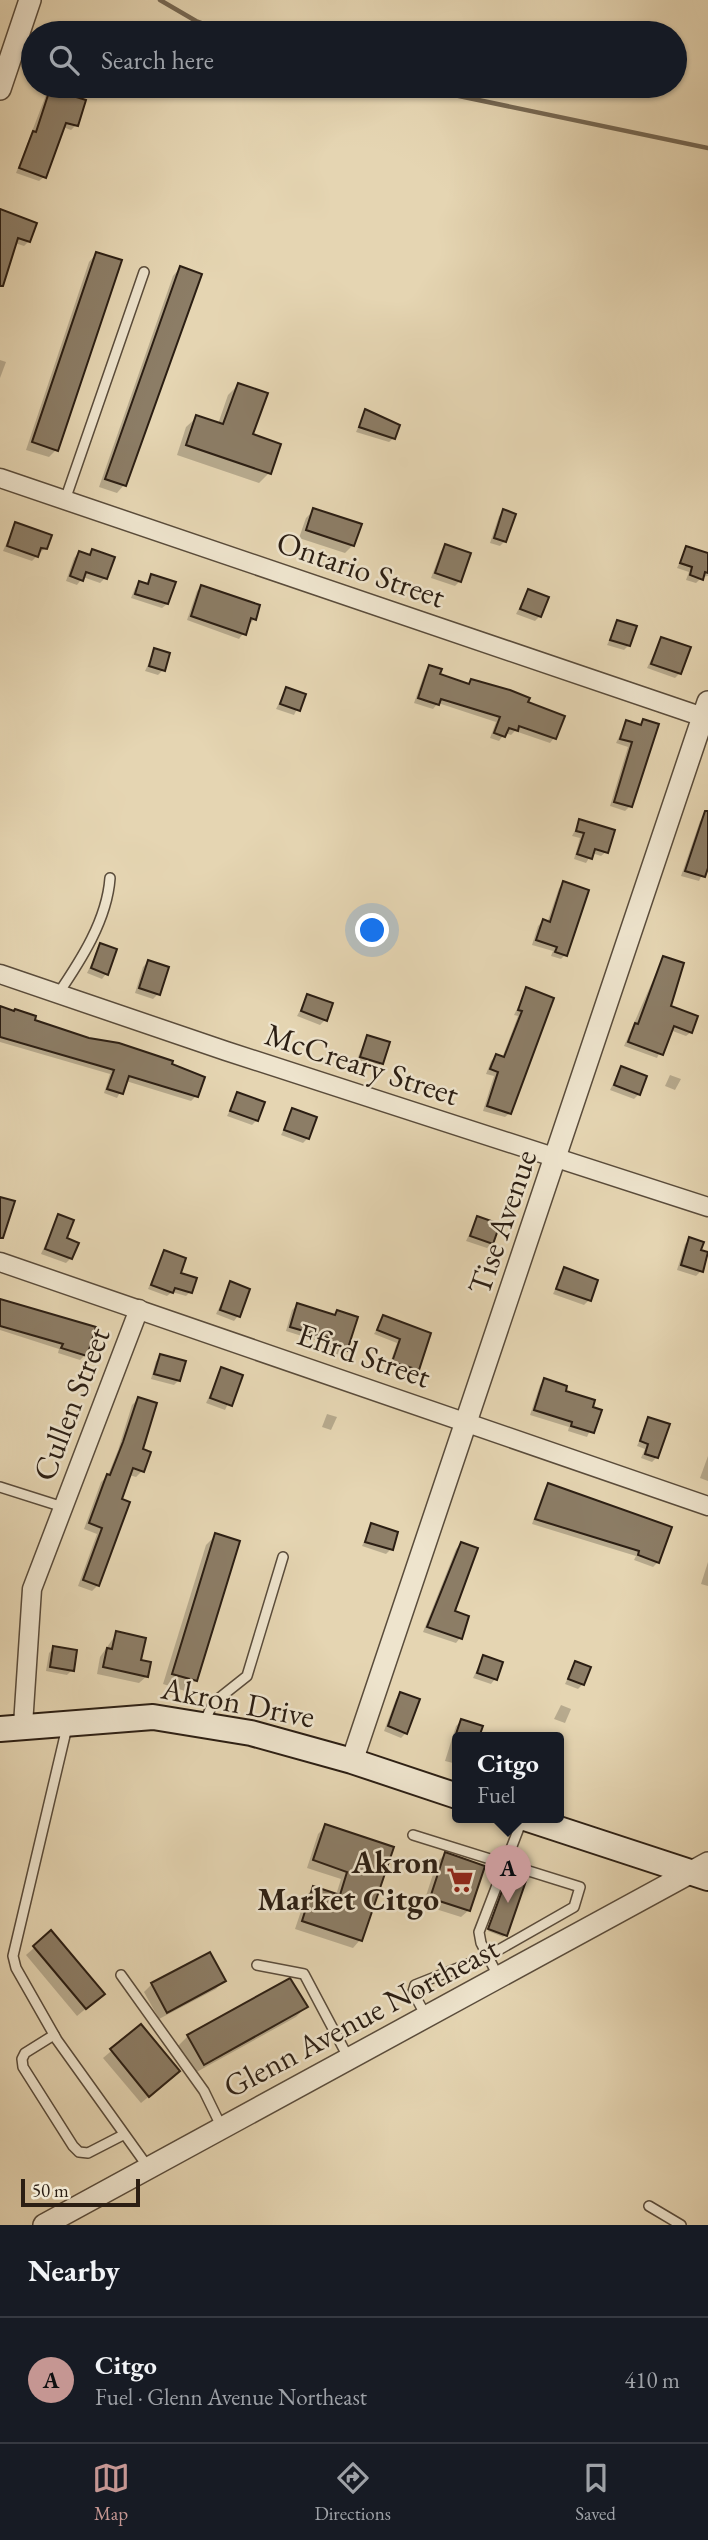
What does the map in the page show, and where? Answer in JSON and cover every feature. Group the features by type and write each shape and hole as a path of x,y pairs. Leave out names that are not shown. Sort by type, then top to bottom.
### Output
{"main road":[{"name":"Akron Drive","path":"12,1727 153,1717 203,1724 251,1733 352,1761 452,1794"},
{"path":"543,1823 703,1872"}],"street":[{"path":"23,21 30,0"},
{"path":"0,89 21,27"},
{"name":"Ontario Street","path":"0,478 706,710"},
{"name":"Tise Avenue","path":"352,1761 706,710"},
{"name":"McCreary Street","path":"0,974 708,1207"},
{"name":"Efird Street","path":"0,1262 708,1506"},
{"name":"Cullen Street","path":"12,1727 32,1589 139,1309"},
{"name":"Glenn Avenue Northeast","path":"44,2225 426,2017 703,1872"}],"lane":[{"path":"65,500 144,272"},
{"path":"58,994 93,933 108,898 110,878"},
{"path":"0,1487 63,1507"},
{"path":"203,1724 213,1703 247,1676 283,1557"},
{"path":"68,1722 13,1945 16,1968 54,2035 149,2168"},
{"path":"499,1978 479,1932 521,1823"},
{"path":"413,1835 580,1886 574,1907 488,1956 415,1985 413,1992 426,2017"},
{"path":"257,1965 304,1974 349,2059"},
{"path":"121,1975 204,2091 222,2128"},
{"path":"54,2035 25,2053 22,2059 23,2067 73,2146 79,2152 88,2153 123,2135"},
{"path":"649,2206 681,2225"}],"building":[{"path":"47,98 86,100 78,126 66,123 46,178 19,168 33,131 36,132"},
{"path":"0,209 37,223 30,242 18,238 3,286 0,286"},
{"path":"96,252 122,260 58,451 32,442"},
{"path":"180,266 202,274 126,486 105,479"},
{"path":"238,383 268,393 253,434 281,444 271,474 186,445 196,415 223,424"},
{"path":"365,409 400,425 395,439 359,427"},
{"path":"313,508 362,524 354,546 306,530"},
{"path":"503,509 516,514 506,542 494,538"},
{"path":"15,522 52,535 47,549 41,548 38,557 7,546"},
{"path":"445,544 471,553 461,582 435,573"},
{"path":"686,546 708,553 708,573 705,572 703,580 690,575 692,567 680,563"},
{"path":"92,549 115,557 107,579 86,572 83,581 70,576 79,551 90,555"},
{"path":"151,574 176,582 168,604 135,594 139,581 148,584"},
{"path":"201,585 260,605 256,620 251,618 246,635 191,616"},
{"path":"528,589 549,597 541,617 520,609"},
{"path":"617,620 637,626 630,646 610,640"},
{"path":"661,637 691,647 681,674 651,664"},
{"path":"154,648 170,653 165,671 149,666"},
{"path":"429,665 442,669 440,674 469,684 471,679 510,690 530,698 528,702 565,716 556,739 519,726 518,731 509,728 505,737 494,733 500,717 441,699 439,705 418,698"},
{"path":"286,687 306,694 300,711 280,704"},
{"path":"643,719 659,724 632,807 614,802 632,742 620,739 626,720 641,725"},
{"path":"705,811 708,811 708,868 705,877 685,871"},
{"path":"579,819 615,830 608,853 595,849 592,859 577,854 584,833 576,831"},
{"path":"563,881 589,890 567,956 555,952 557,947 536,940 543,919 550,922"},
{"path":"100,943 117,949 108,975 91,968"},
{"path":"663,956 684,963 671,1006 698,1016 692,1033 674,1026 663,1055 628,1042 635,1023 638,1024"},
{"path":"148,960 169,967 160,995 139,988"},
{"path":"526,987 554,998 511,1114 487,1106 498,1072 490,1069 496,1054 504,1057 522,1011 518,1010"},
{"path":"307,994 333,1003 327,1021 301,1011"},
{"path":"0,1006 36,1016 35,1020 89,1038 119,1043 173,1061 172,1064 205,1077 198,1097 129,1076 123,1094 107,1089 114,1070 0,1037"},
{"path":"367,1035 390,1042 383,1064 360,1057"},
{"path":"621,1066 647,1076 640,1095 614,1085"},
{"path":"237,1092 265,1102 258,1121 230,1111"},
{"path":"292,1108 317,1117 309,1139 284,1130"},
{"path":"0,1197 15,1201 3,1238 0,1238"},
{"path":"58,1214 74,1220 67,1238 79,1243 72,1259 45,1249"},
{"path":"477,1216 500,1224 493,1244 470,1236"},
{"path":"689,1237 704,1242 701,1250 708,1252 703,1272 681,1265"},
{"path":"164,1250 186,1258 181,1273 197,1278 192,1293 175,1288 173,1293 151,1285"},
{"path":"564,1267 598,1280 591,1301 556,1289"},
{"path":"230,1281 250,1289 240,1317 220,1310"},
{"path":"0,1299 96,1327 87,1356 61,1348 63,1344 0,1326"},
{"path":"297,1303 335,1315 337,1310 358,1317 347,1351 326,1344 328,1338 290,1327"},
{"path":"383,1315 431,1333 419,1370 392,1362 400,1339 377,1330"},
{"path":"160,1354 186,1361 180,1381 154,1374"},
{"path":"221,1367 243,1375 232,1406 210,1398"},
{"path":"544,1378 567,1386 566,1391 595,1400 593,1407 602,1410 594,1433 571,1426 572,1422 534,1410"},
{"path":"138,1397 157,1403 143,1449 151,1452 144,1472 133,1468 122,1499 130,1502 99,1586 83,1580 102,1528 89,1523 107,1474 110,1475 123,1442"},
{"path":"648,1417 670,1424 658,1458 645,1454 648,1444 640,1441"},
{"path":"548,1483 672,1527 659,1563 638,1555 639,1551 535,1519"},
{"path":"371,1523 398,1532 393,1550 365,1542"},
{"path":"215,1533 240,1541 197,1681 172,1674"},
{"path":"461,1542 478,1548 455,1611 469,1616 462,1639 427,1627"},
{"path":"116,1631 146,1638 141,1660 151,1662 148,1677 103,1667 107,1648 112,1649"},
{"path":"53,1646 77,1650 74,1671 50,1667"},
{"path":"483,1655 503,1662 497,1680 477,1673"},
{"path":"575,1661 591,1667 584,1685 568,1679"},
{"path":"400,1692 420,1699 407,1734 388,1726"},
{"path":"461,1719 483,1726 481,1732 457,1732"},
{"path":"325,1824 394,1847 362,1941 302,1921 313,1886 340,1895 347,1872 313,1860"},
{"path":"445,1852 485,1866 470,1911 430,1898"},
{"path":"509,1872 527,1878 507,1936 488,1929"},
{"path":"51,1930 105,1994 86,2009 33,1946"},
{"path":"210,1952 226,1981 167,2013 151,1983"},
{"path":"290,1978 308,2007 204,2065 187,2035"},
{"path":"141,2024 180,2071 149,2097 110,2049"}],"waterway":[{"path":"160,0 196,21"},
{"path":"468,98 708,148"}],"place":[{"name":"Akron Market Citgo","path":"460,1880"},
{"name":"Citgo","path":"508,1903"}]}
